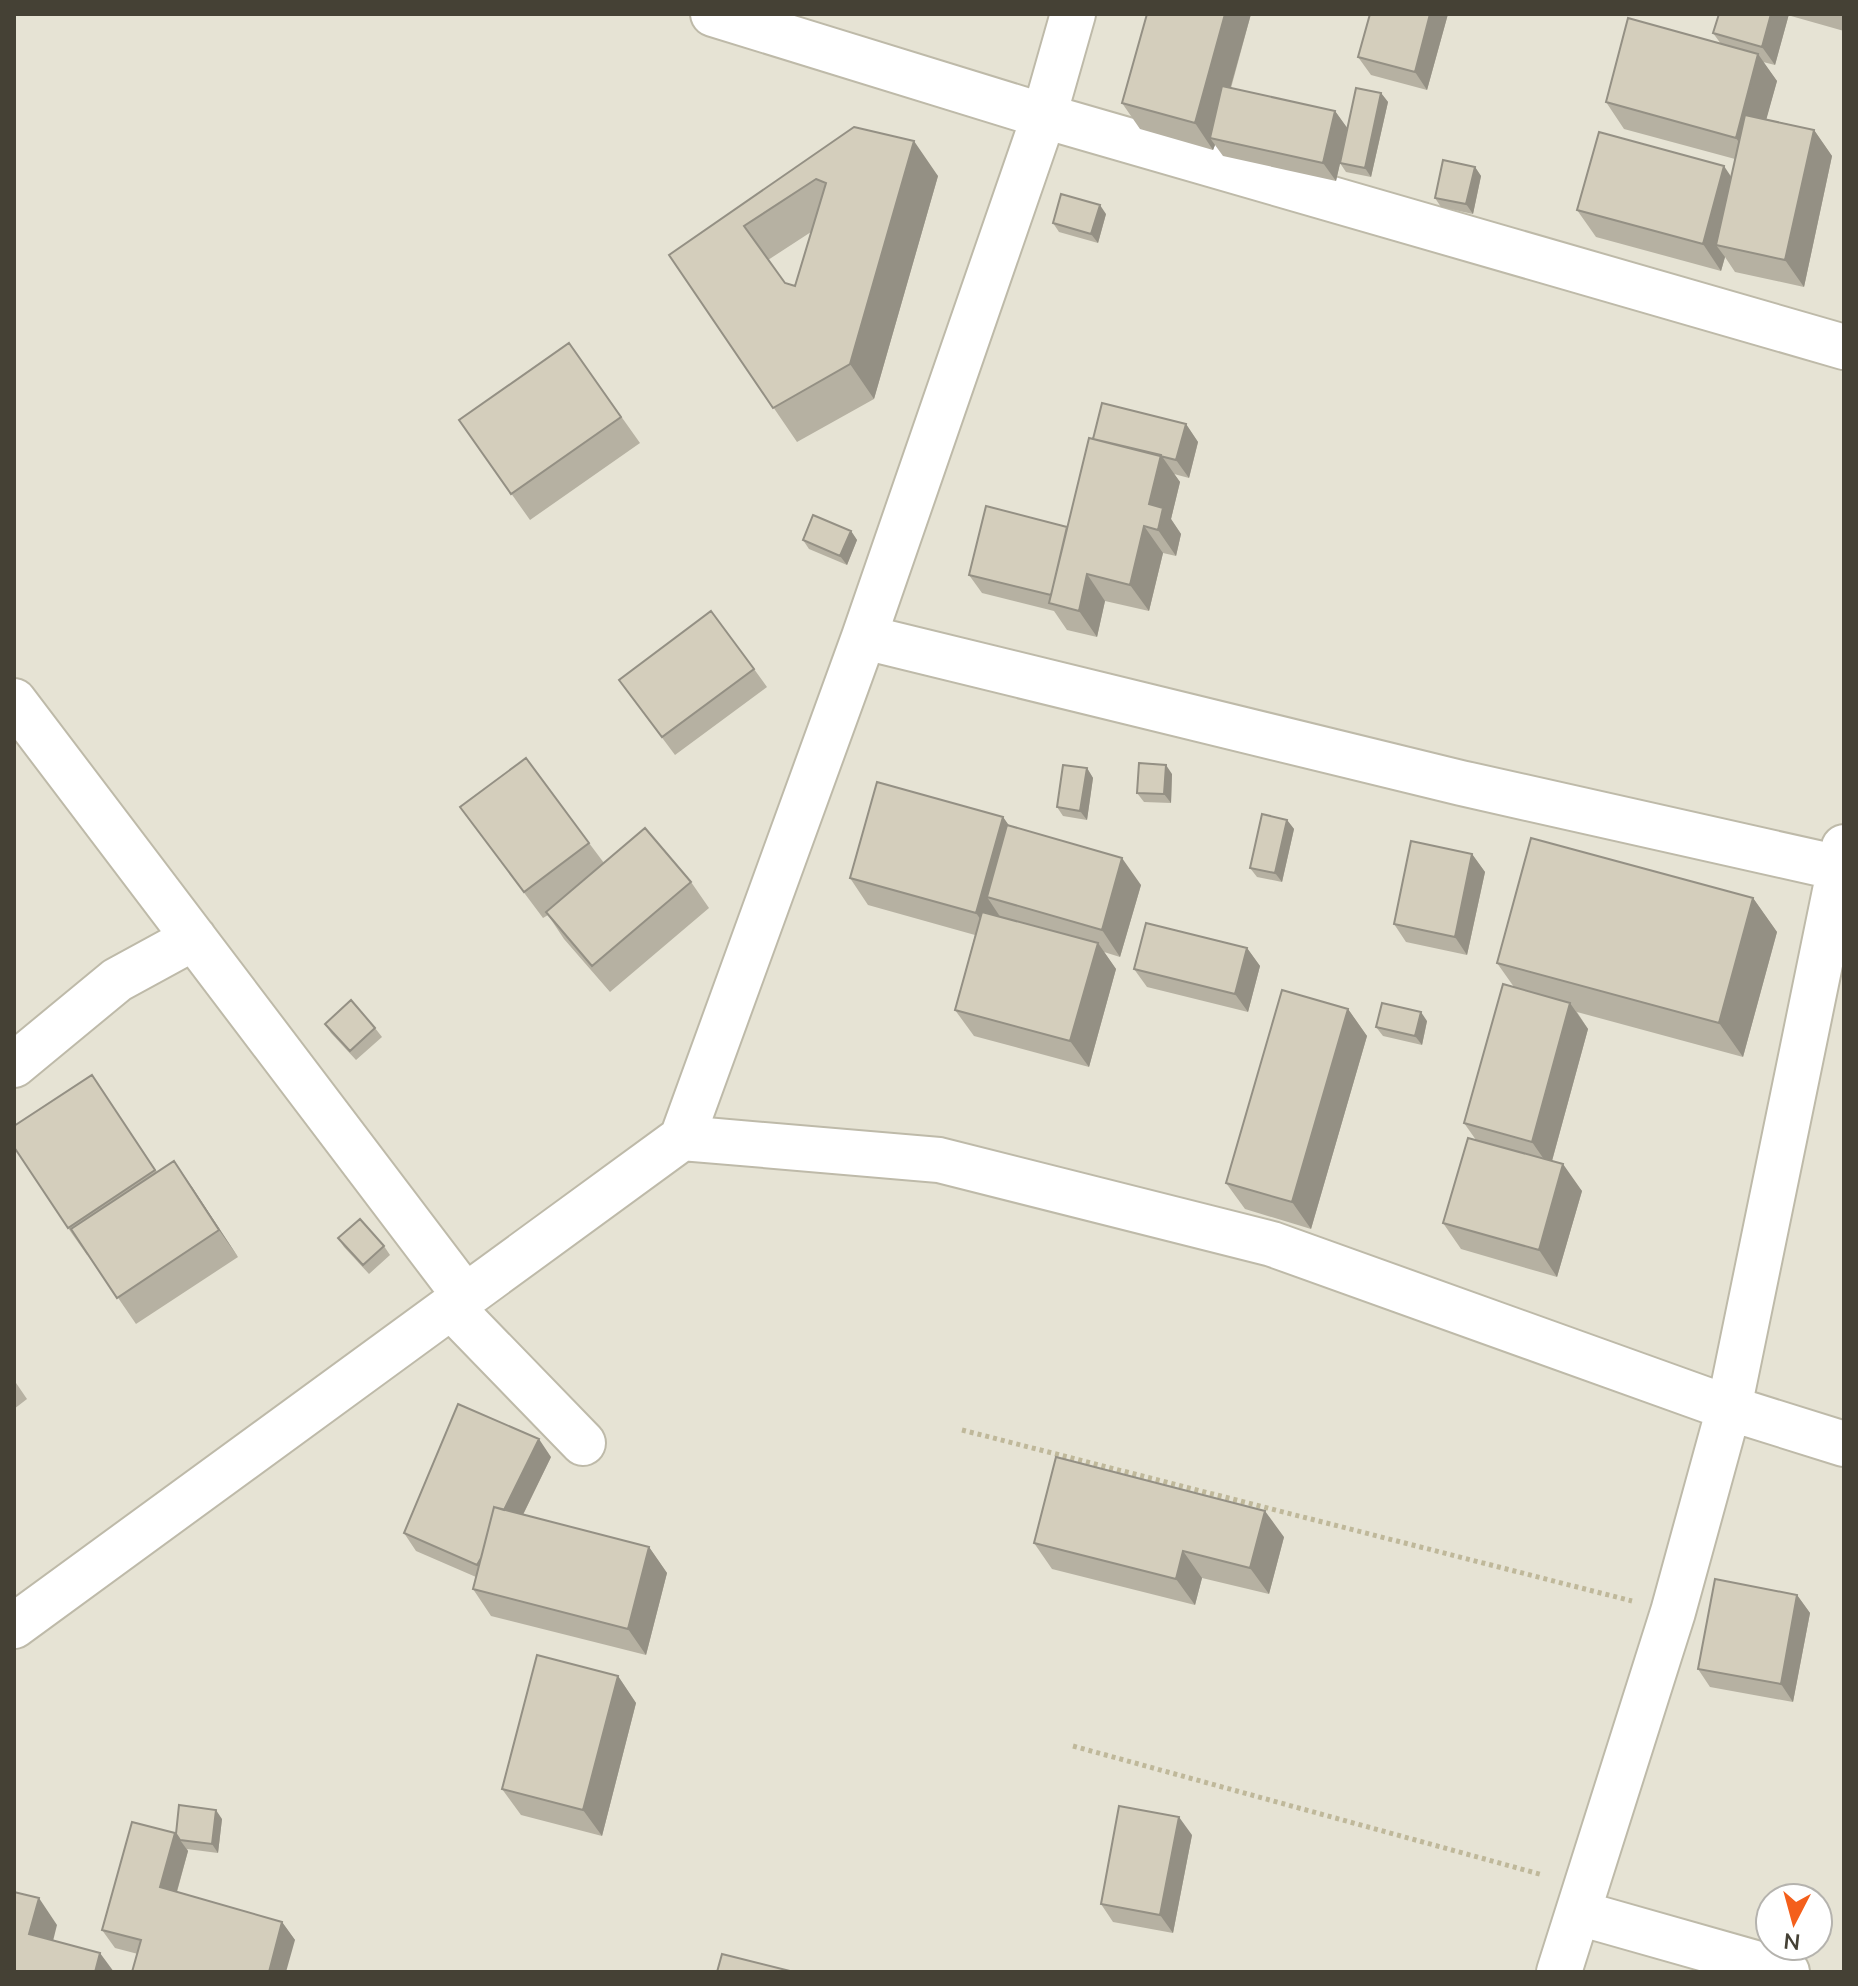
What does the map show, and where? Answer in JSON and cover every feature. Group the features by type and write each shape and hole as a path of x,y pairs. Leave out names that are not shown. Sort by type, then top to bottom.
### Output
{"street":[{"path":"713,14 1044,116 1844,347"},
{"path":"14,1626 682,1138 864,637 1044,116 1073,14"},
{"path":"864,637 1445,780 1842,861 1729,1408 1673,1612 1559,1972"},
{"path":"14,701 465,1296"},
{"path":"14,1065 117,980 194,938"},
{"path":"682,1138 939,1160 1272,1244 1729,1408 1844,1444"},
{"path":"465,1296 453,1309 583,1443"},
{"path":"1583,1900 1787,1972"}],"path":[{"path":"962,1430 1673,1612"},
{"path":"1073,1746 1583,1900"}],"shaded area":[{"path":"14,14 1844,14 1844,1972 14,1972"}],"building":[{"path":"1147,14 1225,14 1195,123 1122,103"},
{"path":"1370,14 1430,14 1415,72 1358,57"},
{"path":"1719,14 1771,14 1762,47 1713,33"},
{"path":"1628,18 1758,54 1736,138 1606,102"},
{"path":"1222,86 1335,111 1323,163 1210,138"},
{"path":"1356,88 1381,93 1365,168 1340,163"},
{"path":"1745,115 1814,130 1785,260 1716,245"},
{"path":"854,127 914,141 850,364 773,408 669,255","holes":["816,179 826,183 795,286 785,283 744,226"]},
{"path":"1599,132 1724,166 1703,244 1577,210"},
{"path":"1443,160 1475,167 1466,204 1435,198"},
{"path":"1061,194 1100,205 1091,234 1053,223"},
{"path":"569,343 621,417 511,494 459,420"},
{"path":"1102,403 1186,424 1176,460 1093,439"},
{"path":"1089,438 1161,455 1149,504 1163,508 1158,530 1144,526 1130,585 1087,574 1079,611 1049,603"},
{"path":"986,506 1067,527 1051,595 969,575"},
{"path":"813,515 851,531 840,556 803,540"},
{"path":"711,611 754,669 662,737 619,680"},
{"path":"526,758 589,843 524,892 460,807"},
{"path":"1139,763 1166,765 1164,794 1137,793"},
{"path":"1063,765 1087,768 1080,811 1057,807"},
{"path":"877,782 1003,817 976,913 850,878"},
{"path":"1262,814 1287,820 1275,873 1250,868"},
{"path":"1007,825 1122,858 1102,930 987,897"},
{"path":"645,828 691,882 592,966 546,912"},
{"path":"1531,838 1753,898 1719,1023 1497,963"},
{"path":"1411,841 1472,854 1455,937 1394,924"},
{"path":"982,912 1098,943 1070,1041 955,1010"},
{"path":"1146,923 1247,948 1235,994 1134,969"},
{"path":"1503,984 1570,1003 1532,1142 1464,1123"},
{"path":"1282,990 1348,1009 1292,1202 1226,1183"},
{"path":"351,1000 375,1028 350,1051 325,1024"},
{"path":"1382,1003 1421,1012 1415,1036 1376,1027"},
{"path":"92,1075 155,1170 68,1228 14,1147 14,1126"},
{"path":"1468,1138 1563,1164 1539,1250 1443,1223"},
{"path":"174,1161 219,1230 117,1298 71,1229"},
{"path":"360,1219 384,1246 363,1265 338,1238"},
{"path":"458,1404 539,1439 504,1510 494,1507 477,1565 404,1533"},
{"path":"1056,1457 1265,1511 1250,1568 1183,1551 1176,1579 1034,1543"},
{"path":"494,1507 649,1547 628,1629 473,1589"},
{"path":"1715,1579 1797,1595 1781,1684 1698,1669"},
{"path":"537,1655 618,1676 583,1810 502,1789"},
{"path":"179,1805 216,1810 212,1844 180,1840 176,1834"},
{"path":"1119,1806 1179,1817 1160,1915 1101,1904"},
{"path":"132,1822 175,1833 160,1887 282,1922 269,1972 132,1972 141,1940 102,1930"},
{"path":"14,1892 39,1898 29,1934 100,1953 95,1972 14,1972"},
{"path":"722,1954 794,1972 717,1972"}]}
